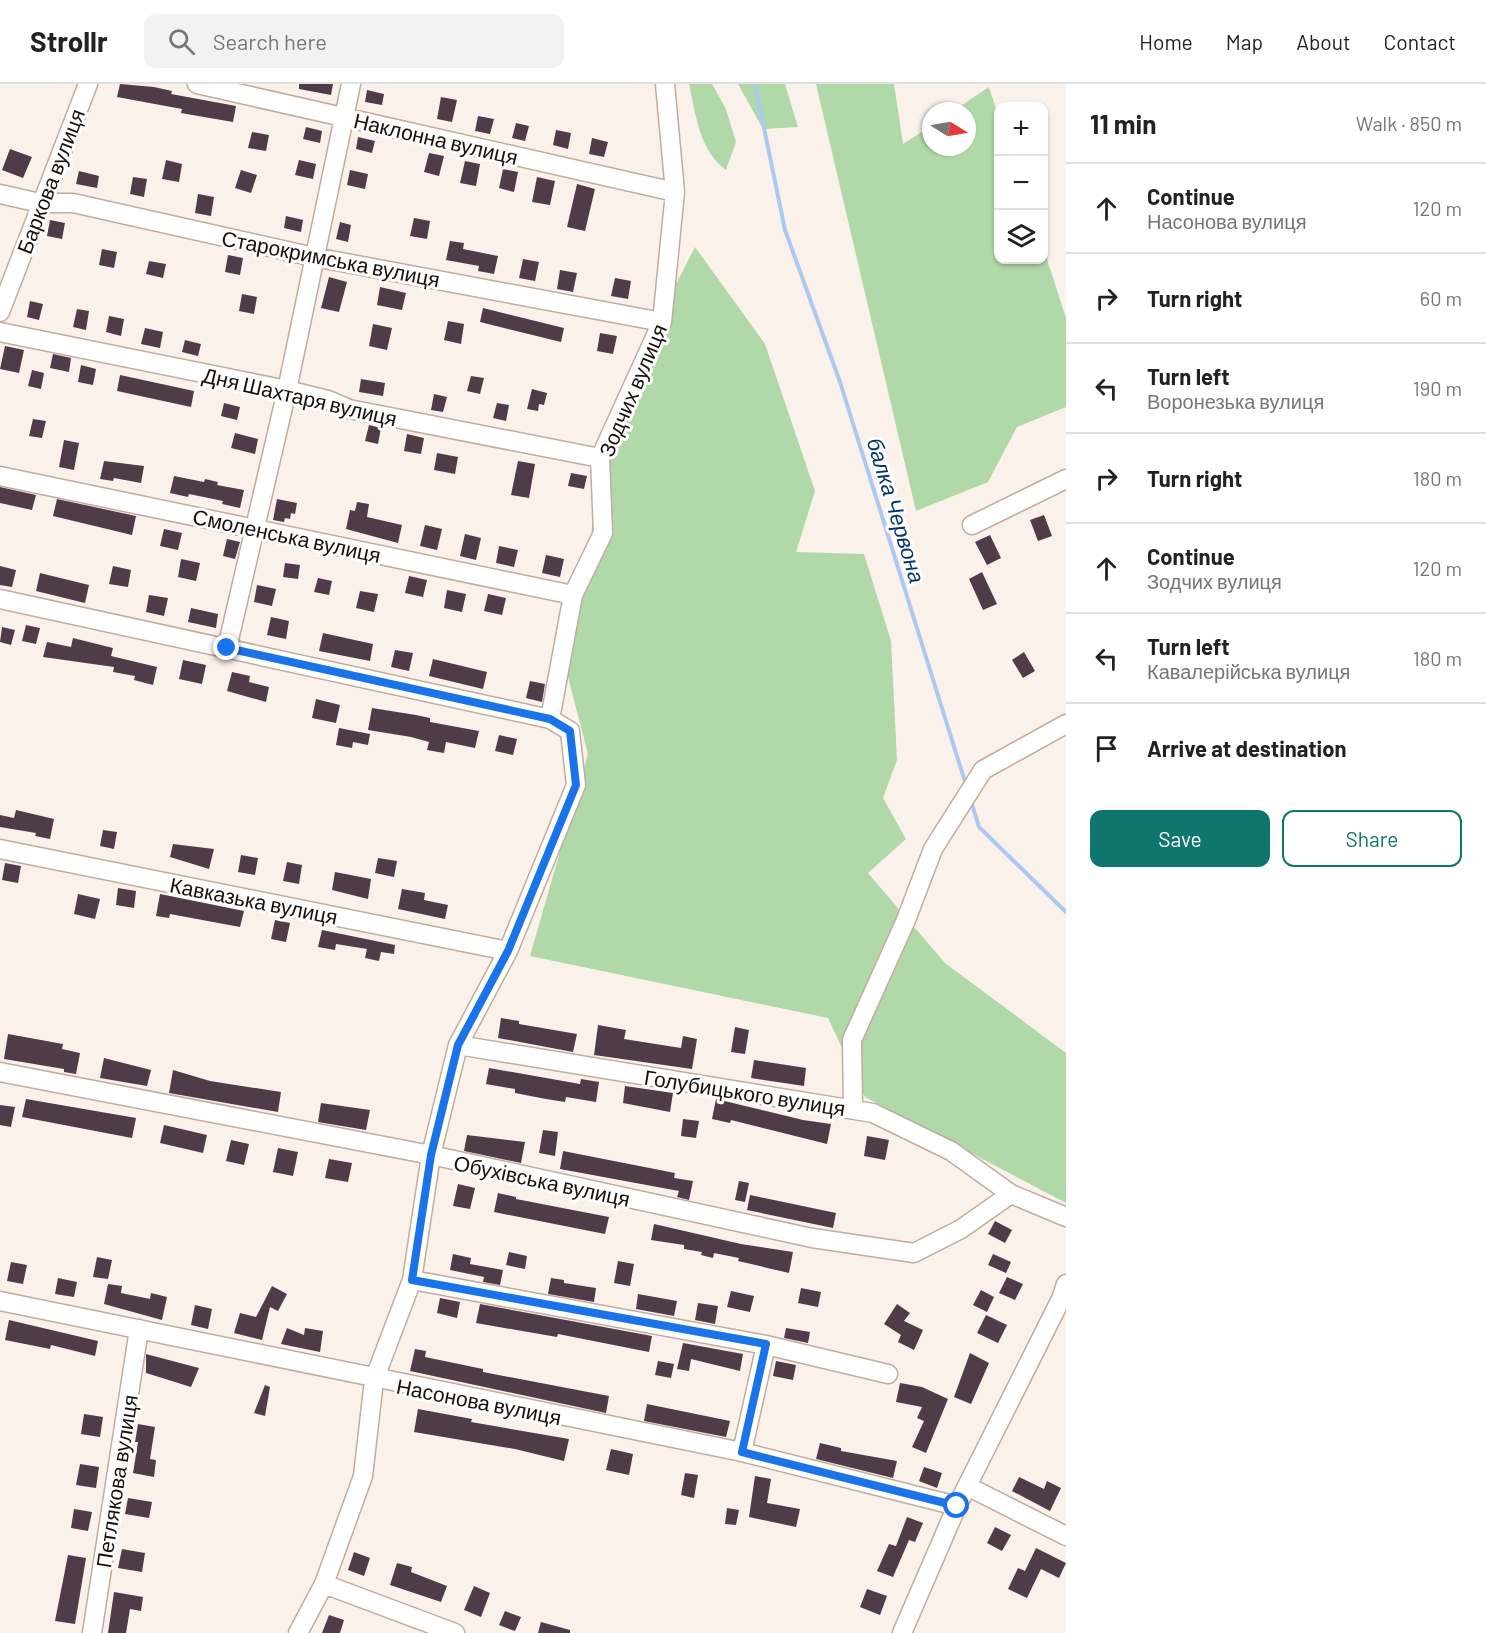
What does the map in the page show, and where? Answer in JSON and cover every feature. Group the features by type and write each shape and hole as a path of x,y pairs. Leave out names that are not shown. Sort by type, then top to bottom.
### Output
{"street":[{"name":"Баркова вулиця","path":"0,312 40,203 88,84"},
{"name":"Наклонна вулиця","path":"197,84 675,192"},
{"path":"227,648 286,390 351,84"},
{"name":"Зодчих вулиця","path":"550,719 573,594 603,533 600,458 662,322 675,192 665,84"},
{"name":"Старокримська вулиця","path":"0,194 40,203 73,203 314,257 662,322"},
{"name":"Дня Шахтаря вулиця","path":"0,332 286,390 328,400 349,409 600,458"},
{"name":"Смоленська вулиця","path":"0,476 573,594"},
{"path":"972,525 1066,478"},
{"path":"0,599 550,719 570,731 576,785 508,951 458,1045 431,1155 412,1280 374,1380 363,1476 324,1584 298,1633"},
{"path":"853,1109 852,1041 906,920 933,849 983,770 1066,724"},
{"name":"Кавказька вулиця","path":"0,849 508,951"},
{"name":"Голубицького вулиця","path":"458,1045 873,1113 951,1151 1011,1194"},
{"name":"Обухівська вулиця","path":"0,1072 431,1155 812,1238 914,1253 962,1229 1011,1194"},
{"path":"1011,1194 1066,1217"},
{"path":"412,1280 766,1344 888,1374"},
{"path":"902,1633 957,1506 1056,1309 1066,1284"},
{"name":"Насонова вулиця","path":"0,1301 374,1380 742,1452 957,1506"},
{"name":"Петлякова вулиця","path":"92,1633 139,1329"},
{"path":"742,1452 766,1344"},
{"path":"967,1486 1066,1536"},
{"path":"324,1584 455,1633"}],"green space":[{"path":"689,84 712,84 726,109 736,142 726,170 717,162 704,142"},
{"path":"738,84 785,84 798,127 763,129"},
{"path":"816,84 894,84 903,144 922,132 922,156 976,156 976,102 966,102 989,87 994,103 994,264 1048,262 1066,318 1066,407 1017,427 988,482 916,511"},
{"path":"695,247 765,344 815,491 796,552 864,554 891,641 897,760 883,798 906,839 868,873 945,963 1066,1053 1066,1203 865,1097 828,1018 530,956 588,754 567,673 613,407"}],"building":[{"path":"120,84 154,87 172,91 171,94 236,106 233,122 181,113 182,109 117,97"},
{"path":"299,84 333,84 331,95 299,89"},
{"path":"367,90 384,94 382,105 365,102"},
{"path":"441,97 457,100 452,122 437,119"},
{"path":"478,116 494,119 490,134 475,131"},
{"path":"516,123 529,126 525,141 512,138"},
{"path":"306,127 322,131 320,143 303,139"},
{"path":"556,130 571,133 568,149 553,145"},
{"path":"252,132 269,135 266,151 248,148"},
{"path":"358,137 375,141 372,153 356,149"},
{"path":"592,138 608,142 604,157 589,154"},
{"path":"10,149 32,157 23,178 2,170"},
{"path":"429,153 444,156 439,176 424,172"},
{"path":"166,160 182,164 179,182 162,179"},
{"path":"299,160 316,164 313,179 295,175"},
{"path":"465,161 480,164 476,186 460,183"},
{"path":"503,169 518,172 514,192 499,188"},
{"path":"241,170 257,175 251,193 235,188"},
{"path":"350,170 368,174 365,189 347,185"},
{"path":"79,171 99,176 97,188 76,184"},
{"path":"133,177 147,179 144,197 130,194"},
{"path":"537,177 555,181 550,205 532,202"},
{"path":"577,184 595,189 585,231 567,227"},
{"path":"198,194 214,197 211,216 195,213"},
{"path":"286,216 303,220 301,232 284,228"},
{"path":"414,218 430,221 427,239 410,236"},
{"path":"50,220 65,223 62,239 47,236"},
{"path":"340,222 351,225 348,242 336,239"},
{"path":"450,241 464,243 463,249 498,256 494,274 478,271 479,266 446,260"},
{"path":"102,249 117,252 114,268 99,265"},
{"path":"228,255 243,258 240,275 225,272"},
{"path":"523,259 539,262 535,281 519,278"},
{"path":"149,261 166,264 163,278 146,274"},
{"path":"560,270 577,273 573,292 557,289"},
{"path":"329,277 347,282 339,312 321,308"},
{"path":"615,278 631,281 628,299 611,296"},
{"path":"380,287 406,293 402,310 377,305"},
{"path":"242,294 257,297 254,314 239,311"},
{"path":"30,301 43,304 39,320 27,317"},
{"path":"483,308 564,328 561,342 480,322"},
{"path":"77,309 89,311 86,330 73,327"},
{"path":"109,316 124,319 121,336 106,332"},
{"path":"448,321 464,324 461,344 444,340"},
{"path":"373,324 392,328 387,350 369,346"},
{"path":"145,328 163,332 160,348 141,344"},
{"path":"600,333 617,336 613,354 597,351"},
{"path":"185,340 201,344 198,356 182,352"},
{"path":"5,346 24,350 19,373 0,369"},
{"path":"53,354 71,358 69,372 50,368"},
{"path":"81,365 96,369 93,385 78,382"},
{"path":"32,370 44,373 41,389 28,386"},
{"path":"120,375 194,391 191,407 117,391"},
{"path":"471,376 484,378 480,394 467,391"},
{"path":"361,379 385,383 383,396 359,392"},
{"path":"532,389 547,393 544,405 539,404 538,411 527,409"},
{"path":"434,394 447,397 443,412 431,410"},
{"path":"224,403 240,407 237,420 221,416"},
{"path":"497,403 509,405 506,421 493,418"},
{"path":"33,419 46,421 42,438 29,436"},
{"path":"369,425 381,428 378,444 365,441"},
{"path":"235,433 258,439 255,454 231,448"},
{"path":"407,434 424,438 421,454 404,451"},
{"path":"64,440 79,443 74,470 59,467"},
{"path":"437,453 458,457 455,474 434,470"},
{"path":"104,461 144,466 141,483 114,478 113,481 100,479"},
{"path":"518,461 535,464 529,498 511,495"},
{"path":"571,473 587,476 584,489 568,486"},
{"path":"174,476 204,482 205,479 218,482 217,485 244,490 240,508 222,504 223,501 189,494 188,497 170,493"},
{"path":"0,487 36,495 32,510 0,503"},
{"path":"57,499 136,516 132,535 53,516"},
{"path":"277,499 297,503 295,514 291,513 290,519 285,518 284,522 273,520"},
{"path":"357,502 369,504 367,517 402,525 398,543 346,529 350,510 355,511"},
{"path":"1044,515 1052,536 1038,541 1030,520"},
{"path":"425,525 442,529 437,550 420,546"},
{"path":"164,529 182,533 178,550 160,546"},
{"path":"465,534 481,538 476,560 460,556"},
{"path":"990,535 1001,558 987,565 975,542"},
{"path":"227,539 240,542 235,559 223,556"},
{"path":"499,546 518,550 514,567 496,563"},
{"path":"546,555 564,559 560,577 542,573"},
{"path":"181,559 200,563 196,581 178,577"},
{"path":"285,563 300,565 298,579 283,577"},
{"path":"0,566 16,570 12,587 0,585"},
{"path":"113,566 131,570 128,587 109,584"},
{"path":"982,572 997,604 983,610 969,579"},
{"path":"40,573 89,585 85,603 36,591"},
{"path":"409,576 427,580 423,597 405,593"},
{"path":"318,578 332,581 329,595 314,592"},
{"path":"257,585 276,589 272,606 254,602"},
{"path":"447,590 466,594 462,612 444,608"},
{"path":"360,591 378,594 374,612 356,608"},
{"path":"488,594 506,598 502,615 484,611"},
{"path":"149,595 168,598 164,616 146,612"},
{"path":"191,608 218,614 216,628 188,622"},
{"path":"271,617 289,621 286,639 267,635"},
{"path":"26,625 40,628 36,644 22,641"},
{"path":"2,627 15,630 11,645 0,642"},
{"path":"323,633 373,644 370,661 319,651"},
{"path":"73,638 113,648 111,656 157,667 153,685 134,680 135,676 113,672 114,667 43,657 47,642 71,647"},
{"path":"395,650 413,653 409,671 391,667"},
{"path":"1024,652 1035,671 1023,678 1012,660"},
{"path":"433,659 487,672 483,689 429,676"},
{"path":"183,660 206,665 202,684 179,679"},
{"path":"232,672 250,676 249,682 269,687 266,702 227,691"},
{"path":"530,681 545,684 542,702 526,698"},
{"path":"316,699 340,705 336,723 312,718"},
{"path":"372,708 430,718 430,722 479,731 475,748 446,742 444,753 427,750 429,742 368,730"},
{"path":"339,728 370,734 368,745 353,742 352,748 336,745"},
{"path":"499,735 517,739 513,755 495,751"},
{"path":"16,810 54,819 50,839 35,836 36,833 0,827 0,815 14,818"},
{"path":"103,830 117,832 114,849 100,846"},
{"path":"173,844 214,849 209,869 170,857"},
{"path":"241,855 258,858 255,875 238,872"},
{"path":"378,858 397,861 394,877 375,873"},
{"path":"287,862 302,865 299,884 283,881"},
{"path":"5,863 21,866 18,883 2,880"},
{"path":"335,872 371,879 368,899 332,890"},
{"path":"118,888 136,891 134,908 116,905"},
{"path":"402,889 425,893 424,900 448,905 445,919 398,909"},
{"path":"78,894 100,899 95,919 74,914"},
{"path":"160,894 244,911 240,927 170,914 169,918 156,916"},
{"path":"275,920 290,923 286,942 271,939"},
{"path":"322,930 395,945 394,954 381,952 379,961 365,958 367,949 336,944 335,950 318,947"},
{"path":"501,1018 519,1021 519,1024 577,1034 573,1052 498,1038"},
{"path":"598,1025 626,1030 624,1039 681,1048 683,1036 697,1039 692,1069 594,1055"},
{"path":"735,1027 749,1030 745,1054 731,1052"},
{"path":"8,1034 63,1044 62,1049 80,1053 76,1074 64,1072 64,1069 4,1059"},
{"path":"104,1058 151,1070 147,1086 100,1078"},
{"path":"754,1060 806,1068 804,1086 751,1078"},
{"path":"489,1068 580,1084 581,1079 599,1082 596,1102 566,1097 565,1102 546,1099 515,1093 515,1089 486,1084"},
{"path":"173,1070 210,1081 281,1092 278,1112 169,1093"},
{"path":"625,1086 673,1093 670,1112 623,1103"},
{"path":"26,1099 136,1118 132,1138 22,1117"},
{"path":"716,1099 803,1120 831,1124 827,1144 731,1120 730,1123 712,1119"},
{"path":"321,1103 370,1110 366,1130 318,1122"},
{"path":"0,1105 15,1107 11,1127 0,1125"},
{"path":"683,1119 699,1121 696,1138 681,1136"},
{"path":"164,1125 207,1135 203,1153 160,1143"},
{"path":"543,1130 558,1132 555,1156 539,1153"},
{"path":"467,1135 525,1142 521,1163 464,1151"},
{"path":"867,1136 889,1140 885,1160 864,1156"},
{"path":"231,1140 249,1144 244,1165 226,1161"},
{"path":"278,1148 298,1152 293,1176 273,1172"},
{"path":"563,1151 675,1173 674,1178 693,1181 689,1200 677,1197 679,1191 560,1169"},
{"path":"329,1159 352,1163 348,1182 325,1178"},
{"path":"739,1181 749,1183 745,1202 735,1200"},
{"path":"458,1184 475,1188 470,1209 453,1206"},
{"path":"498,1193 516,1197 516,1199 609,1217 605,1234 494,1212"},
{"path":"750,1195 836,1213 833,1228 747,1210"},
{"path":"995,1221 1012,1230 1005,1243 988,1234"},
{"path":"654,1224 741,1244 793,1252 789,1273 714,1253 713,1258 701,1255 702,1252 684,1249 684,1245 651,1240"},
{"path":"509,1252 527,1256 525,1269 506,1265"},
{"path":"453,1254 471,1258 470,1264 503,1270 500,1285 483,1282 484,1277 450,1270"},
{"path":"993,1254 1011,1262 1006,1273 988,1265"},
{"path":"97,1257 112,1260 108,1279 93,1277"},
{"path":"618,1261 634,1264 630,1286 614,1283"},
{"path":"11,1262 27,1265 23,1284 7,1281"},
{"path":"1007,1277 1023,1284 1015,1300 999,1293"},
{"path":"58,1278 77,1282 74,1297 55,1294"},
{"path":"551,1278 564,1280 564,1283 596,1288 594,1302 548,1294"},
{"path":"108,1284 122,1286 121,1293 150,1299 151,1293 167,1297 162,1320 104,1304"},
{"path":"272,1286 287,1294 278,1311 270,1307 262,1340 234,1333 240,1313 256,1317"},
{"path":"801,1288 821,1292 818,1307 798,1303"},
{"path":"981,1290 994,1297 987,1312 973,1305"},
{"path":"731,1291 754,1296 750,1312 727,1307"},
{"path":"638,1294 677,1301 674,1316 636,1309"},
{"path":"440,1298 460,1302 457,1318 437,1313"},
{"path":"698,1303 718,1306 715,1324 695,1320"},
{"path":"480,1304 652,1336 649,1352 558,1334 557,1337 476,1323"},
{"path":"897,1304 910,1313 904,1321 923,1330 914,1350 898,1342 901,1335 884,1324"},
{"path":"195,1305 212,1309 208,1329 191,1325"},
{"path":"986,1315 1007,1325 998,1343 977,1333"},
{"path":"9,1320 98,1341 95,1356 51,1345 50,1349 5,1340"},
{"path":"287,1328 304,1335 305,1328 323,1331 320,1352 281,1344"},
{"path":"786,1328 810,1332 808,1343 784,1338"},
{"path":"683,1343 743,1354 740,1371 691,1359 689,1371 677,1369"},
{"path":"415,1349 426,1351 425,1357 483,1369 483,1372 609,1396 606,1413 410,1371"},
{"path":"970,1353 989,1363 971,1404 954,1397"},
{"path":"146,1354 199,1368 191,1387 146,1373"},
{"path":"658,1361 674,1364 671,1378 655,1375"},
{"path":"776,1361 796,1365 793,1380 773,1376"},
{"path":"900,1383 922,1387 948,1399 926,1453 912,1447 924,1421 917,1418 922,1407 896,1402"},
{"path":"265,1385 270,1387 265,1416 254,1413"},
{"path":"647,1404 730,1421 726,1437 644,1421"},
{"path":"418,1409 472,1419 471,1422 569,1439 564,1461 515,1449 414,1432"},
{"path":"84,1414 103,1417 100,1437 81,1434"},
{"path":"138,1424 155,1427 150,1459 156,1460 154,1477 133,1473 138,1442 135,1442"},
{"path":"820,1443 841,1448 841,1451 897,1461 893,1478 816,1459"},
{"path":"611,1449 633,1454 629,1475 606,1470"},
{"path":"80,1464 99,1467 96,1488 76,1485"},
{"path":"924,1467 942,1473 937,1488 919,1481"},
{"path":"685,1473 698,1475 694,1498 681,1495"},
{"path":"755,1476 771,1479 767,1503 800,1509 796,1527 749,1517"},
{"path":"1019,1477 1044,1489 1047,1481 1061,1488 1050,1511 1012,1491"},
{"path":"128,1498 152,1502 149,1518 125,1514"},
{"path":"727,1508 739,1510 736,1525 725,1524"},
{"path":"74,1509 92,1512 88,1531 71,1528"},
{"path":"907,1517 923,1523 915,1542 909,1540 893,1577 877,1571 889,1544 896,1546"},
{"path":"995,1527 1011,1535 1002,1551 987,1543"},
{"path":"1036,1548 1066,1563 1059,1578 1041,1569 1027,1598 1008,1589 1018,1568 1025,1571"},
{"path":"122,1549 145,1553 142,1572 118,1568"},
{"path":"354,1552 370,1558 364,1576 348,1570"},
{"path":"68,1555 86,1558 75,1624 55,1621"},
{"path":"397,1563 412,1567 411,1572 447,1586 441,1602 390,1585"},
{"path":"474,1586 490,1593 481,1617 464,1610"},
{"path":"867,1589 887,1596 880,1615 860,1607"},
{"path":"114,1592 143,1597 141,1611 130,1609 126,1633 108,1633"},
{"path":"505,1611 521,1617 515,1631 499,1625"},
{"path":"329,1615 344,1620 340,1633 322,1633"},
{"path":"541,1622 570,1630 570,1633 538,1633"}],"waterway":[{"name":"балка Червона","path":"755,84 785,230 840,382 966,785"},
{"name":"балка Червона","path":"971,801 979,827 1066,912"}],"route":[{"path":"227,648 550,719 570,731 576,785 508,951 458,1045 431,1155 412,1280 766,1344 742,1452 957,1506"}]}
